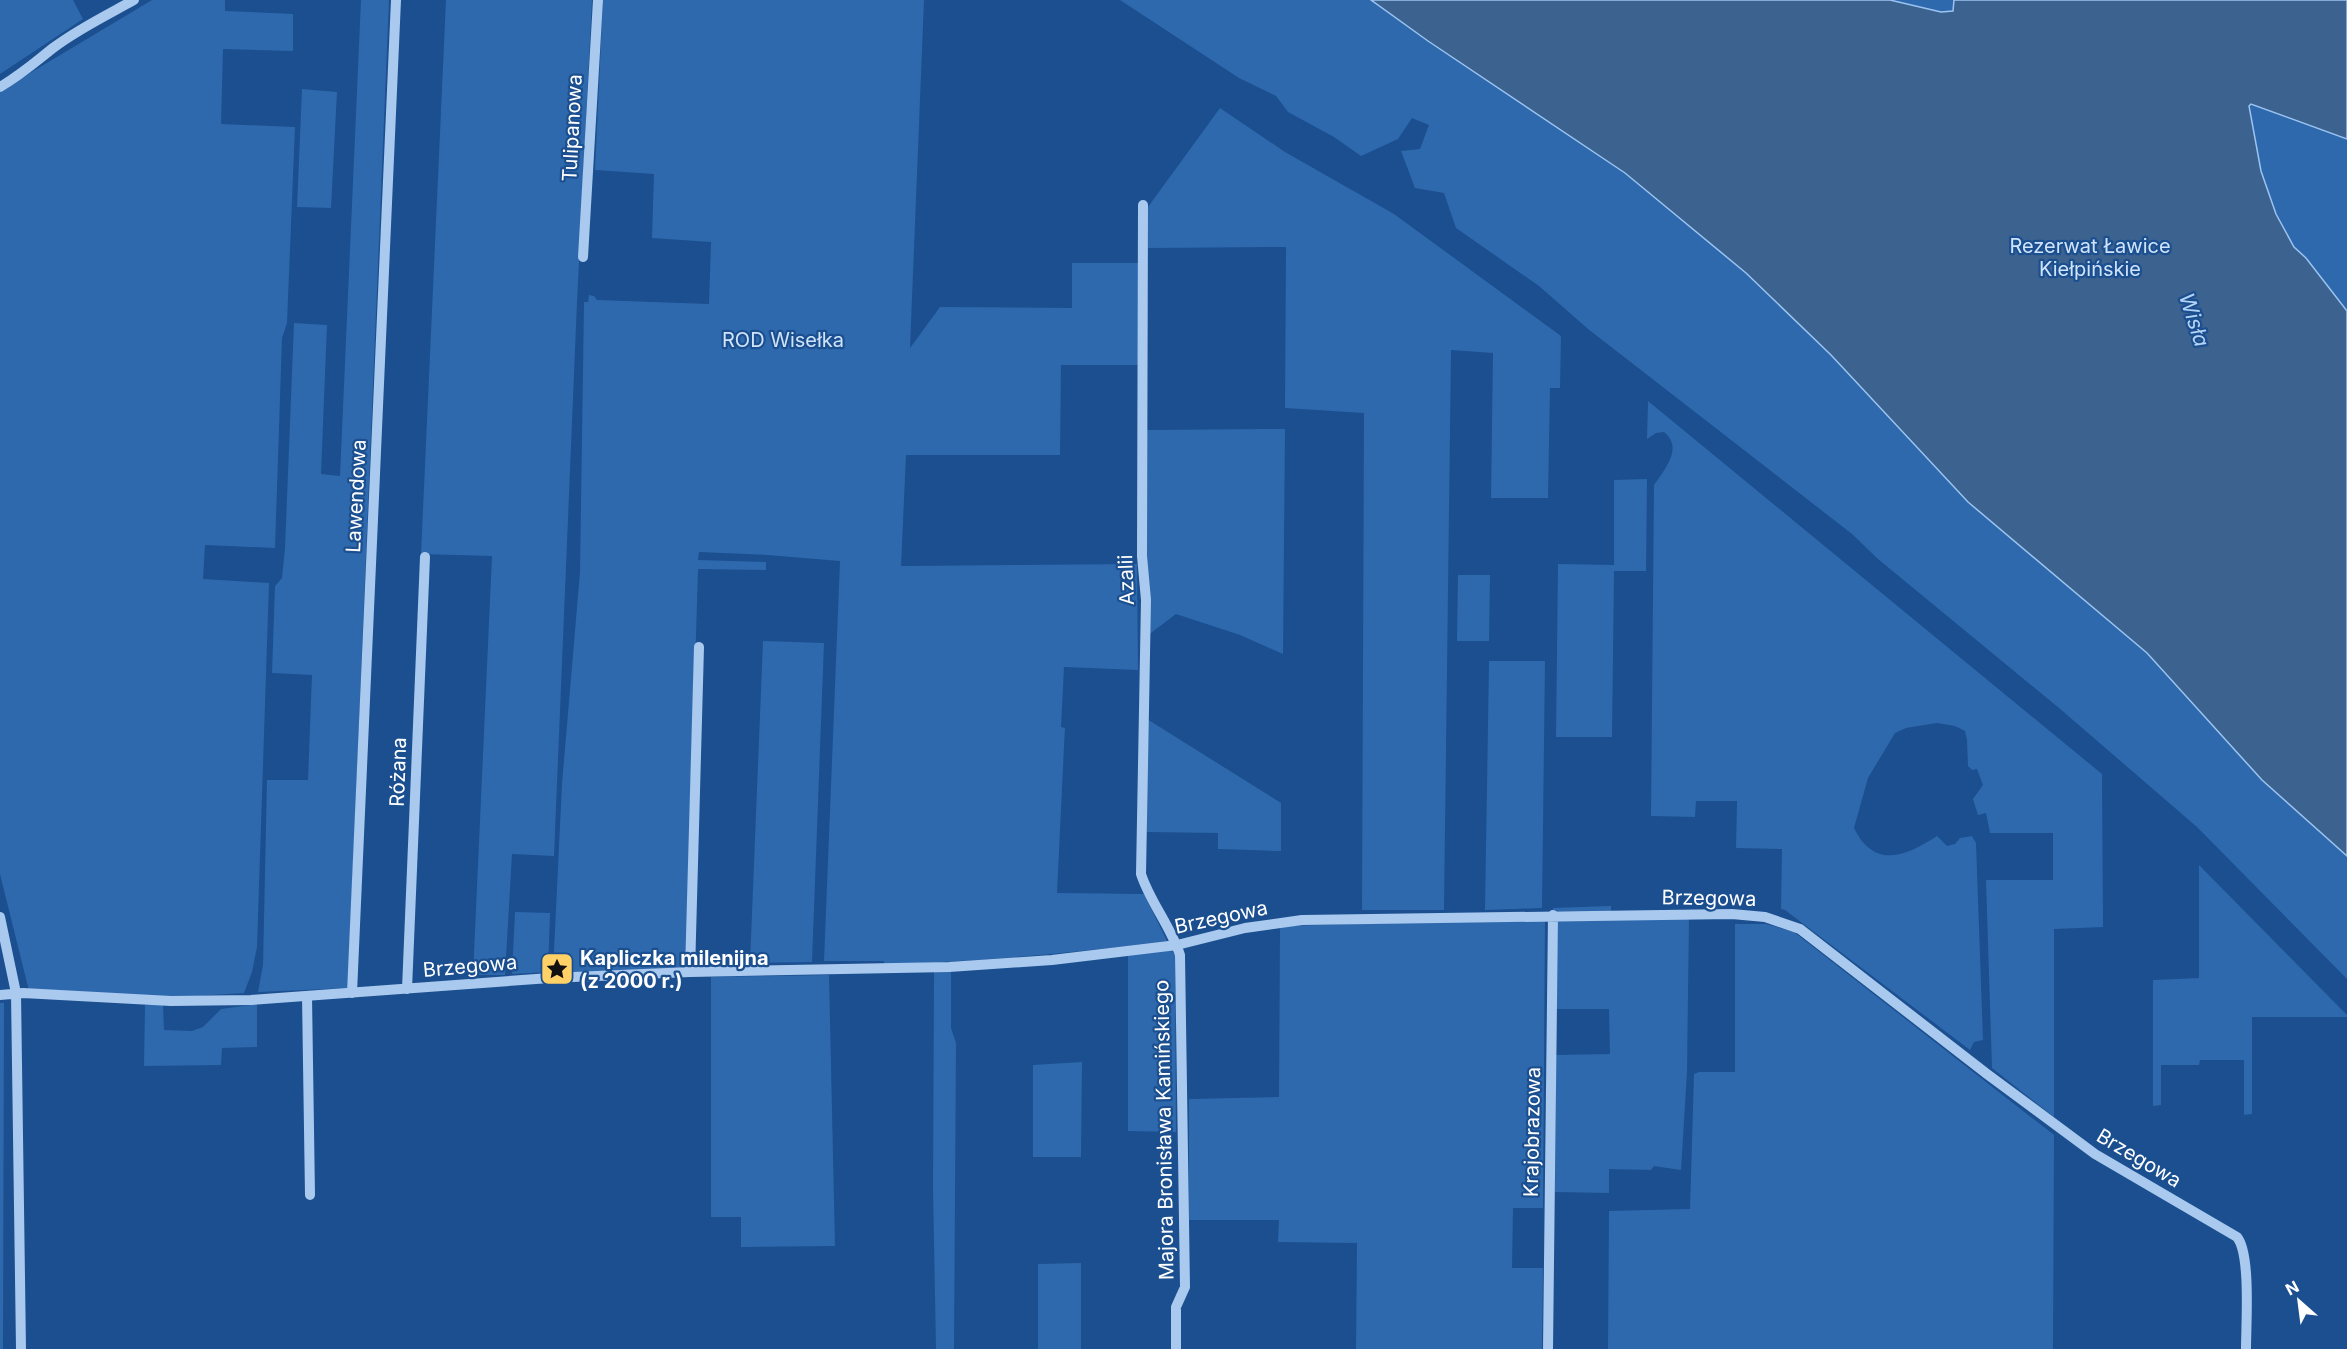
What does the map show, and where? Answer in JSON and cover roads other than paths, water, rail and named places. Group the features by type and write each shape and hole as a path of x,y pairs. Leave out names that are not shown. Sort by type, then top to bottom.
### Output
{"street":[{"path":"0,87 26,72 53,48 78,31 134,0"},
{"name":"Lawendowa","path":"352,993 396,0"},
{"name":"Tulipanowa","path":"583,257 598,0"},
{"name":"Azalii","path":"1143,205 1142,556 1146,600 1141,874 1145,888 1164,918 1177,945"},
{"name":"Różana","path":"407,989 425,557"},
{"path":"690,972 699,646"},
{"name":"Brzegowa","path":"0,995 16,993 171,1001 251,1000 550,978 690,972 949,967 1052,960 1177,945 1245,928 1302,920 1553,915 1732,914 1765,917 1800,929 1987,1074 2095,1154 2236,1237 2243,1248 2245,1263 2246,1349"},
{"name":"Krajobrazowa","path":"1548,1349 1553,915"},
{"path":"0,917 16,993 21,1349"},
{"name":"Majora Bronisława Kamińskiego","path":"1176,1349 1176,1307 1185,1287 1180,967 1177,945"},
{"path":"307,996 309,1195"}],"water":[{"name":"Rezerwat Ławice Kiełpińskie","path":"1371,0 1890,0 1941,12 1953,11 1954,0 2347,0 2347,139 2251,104 2249,106 2261,171 2276,214 2294,247 2306,258 2347,311 2347,856 2262,780 2147,653 1968,502 1831,355 1746,273 1625,173"}],"place":[{"name":"Kapliczka milenijna (z 2000 r.)","path":"557,969"}],"water label":[{"name":"Wisła","path":"2194,320"}],"park label":[{"name":"ROD Wisełka","path":"783,340"}]}
